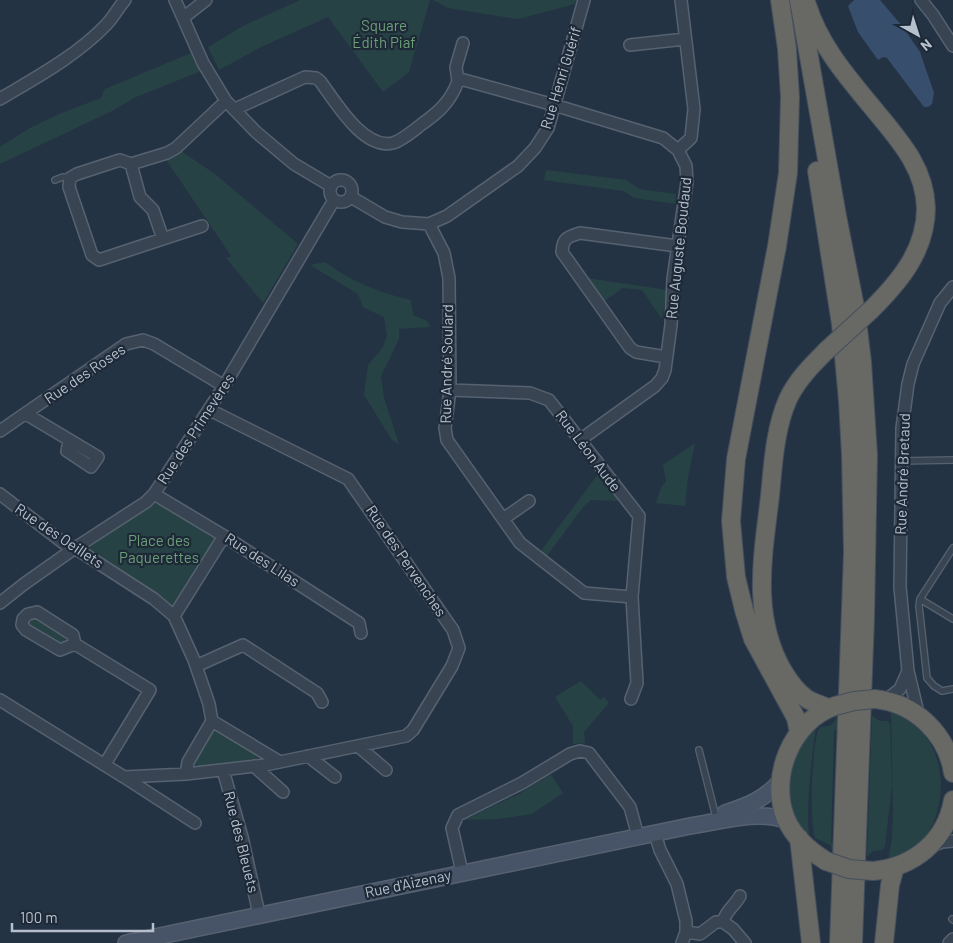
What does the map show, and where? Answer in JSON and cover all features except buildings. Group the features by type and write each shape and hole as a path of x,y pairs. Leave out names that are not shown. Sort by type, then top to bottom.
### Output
{"highway":[{"path":"780,0 787,49 790,97 788,173 777,246 736,459 731,521 736,577 746,618 753,639 796,718 799,733"},
{"path":"788,0 835,278 845,360 849,419 853,552 839,943"},
{"path":"799,0 856,312 867,445 865,618 853,943"},
{"path":"806,0 816,28 834,58 904,145 915,163 923,185 926,216 920,243 914,258 898,281 872,309 807,370 796,384 788,399 782,417 767,516 762,566 761,600 767,636 787,678 802,695 809,700 831,707"},
{"path":"952,810 946,823 930,846 917,857 895,867 873,871 849,869 826,861 798,838 787,821 781,800 781,780 791,744 799,733 817,716 831,707 854,701 881,700 898,704 919,717 947,742 953,773"},
{"path":"798,838 811,943"},
{"path":"884,943 890,885 895,867"}],"main road":[{"name":"Rue d'Aizenay","path":"690,826 761,799 771,792 781,780"},
{"name":"Rue d'Aizenay","path":"126,943 162,939 259,914 690,826 759,816 776,816 787,821"}],"street":[{"path":"0,99 90,41 108,24 125,0"},
{"path":"175,0 203,63 226,101 256,132 294,164 331,186"},
{"path":"183,18 206,0"},
{"name":"Rue Henri Guérif","path":"429,224 447,216 518,166 535,148 548,128 584,0"},
{"path":"458,81 464,80 554,105 663,138 678,150 691,138 694,109 681,0"},
{"path":"921,0 953,46"},
{"path":"630,45 685,39"},
{"path":"235,110 304,77 316,78 353,125 363,134 381,143 394,143 444,106 454,94 458,81 456,67 463,43"},
{"path":"202,226 98,260 92,256 69,187 70,178 120,160 131,164 167,153 176,148 226,101"},
{"name":"Rue Auguste Boudaud","path":"580,440 655,386 662,378 665,370 671,325 673,279 687,182 686,166 678,150"},
{"path":"131,164 140,197 153,210 163,239"},
{"path":"336,181 347,182 352,190 351,197 342,203 334,200 330,196 331,186 336,181"},
{"path":"351,197 385,218 402,222 429,224"},
{"name":"Rue des Primevères","path":"0,603 75,548 146,502 154,494 210,410 334,200"},
{"name":"Rue André Soulard","path":"429,224 444,253 448,278 450,390 445,428 448,440 520,543 584,593 632,597"},
{"path":"666,357 636,352 630,348 562,252 563,243 568,236 580,233 677,246"},
{"name":"Rue André Bretaud","path":"919,717 908,671 900,587 900,461 902,428 908,384 914,364 940,303 953,287"},
{"name":"Rue des Roses","path":"0,432 126,344 143,340 154,344 224,386"},
{"name":"Rue Léon Aude","path":"450,390 530,393 549,400 639,516 632,597 636,683 631,699"},
{"name":"Rue des Pervenches","path":"124,777 186,774 254,766 406,736 413,730 452,666 459,648 453,630 348,479 210,410"},
{"path":"26,414 69,440"},
{"name":"Rue des Oeillets","path":"0,494 66,545 75,548 154,599 174,616 196,666 209,704 212,721"},
{"name":"Rue des Lilas","path":"154,494 224,536 359,623 361,633"},
{"path":"503,519 529,501"},
{"path":"174,616 224,536"},
{"path":"196,666 243,645 317,693 322,702"},
{"path":"78,646 150,690 105,764"},
{"path":"881,700 900,689 908,671"},
{"path":"0,700 105,764 195,823"},
{"path":"186,774 188,762 212,721 280,762"},
{"path":"358,746 386,770"},
{"path":"462,872 452,828 458,815 522,783 570,754 580,751 589,753 630,807 638,836"},
{"path":"308,756 335,778"},
{"path":"254,766 284,792"},
{"name":"Rue des Bleuets","path":"223,770 242,837 259,914"},
{"path":"655,834 660,850 677,884 686,921 684,938 700,934 716,922 723,922 733,929 745,943"},
{"path":"930,846 953,841"},
{"path":"723,922 726,912 736,904 740,896"},
{"path":"949,943 953,939"}],"lane":[{"path":"55,180 63,177 70,178"},
{"path":"900,461 953,460"},
{"path":"953,548 920,599 920,623 927,678 942,691 953,688"},
{"path":"920,599 953,619"},
{"path":"699,750 716,817"}],"green space":[{"name":"Square Édith Piaf","path":"300,0 430,0 409,72 383,92 328,17 261,47 219,70 208,47 245,25"},
{"name":"Square Édith Piaf","path":"433,0 576,0 575,4 518,19 448,8"},
{"path":"191,53 201,71 136,97 112,111 0,164 0,147 30,128 59,114 101,98 105,89"},
{"path":"181,151 215,174 298,244 263,303 226,258 231,256 165,158 174,156"},
{"path":"546,170 626,180 639,189 676,194 675,204 635,198 623,191 544,180"},
{"path":"325,262 366,286 411,300 413,315 427,321 430,327 399,329 399,339 381,376 384,398 399,444 392,440 364,395 368,365 383,347 387,336 384,317 363,307 358,294 310,265"},
{"path":"587,278 667,290 662,319 642,290 623,288 604,301"},
{"path":"695,443 688,477 685,506 656,503 660,490 666,481 663,465"},
{"path":"598,474 619,501 591,500 584,506 546,557 540,552"},
{"name":"Place des Paquerettes","path":"154,504 162,505 216,538 218,542 176,608 89,550 89,547"},
{"path":"34,615 65,633 66,639 64,642 58,644 27,626 26,622"},
{"path":"581,681 600,700 604,697 609,703 584,732 585,743 573,744 573,726 555,697"},
{"path":"891,711 909,721 923,734 933,749 939,767 941,786 939,805 933,823 924,840 912,850 888,861 892,838 893,810"},
{"path":"837,713 839,713 838,729 834,730 831,843 834,843 834,856 830,845 815,838 812,814 812,784 818,730 821,727 832,724"},
{"path":"872,716 880,721 887,721 890,724 892,785 885,846 883,850 873,851 867,856"},
{"path":"816,727 808,804 811,840 800,826 793,812 788,783 796,754"},
{"path":"216,730 221,731 258,756 257,759 200,767 196,765 194,762"},
{"path":"551,774 563,793 532,814 498,819 464,820 519,794"}],"water":[{"path":"854,0 880,0 903,27 920,52 934,93 932,104 928,107 924,107 887,58 883,57 878,60 858,32 848,6"}]}
